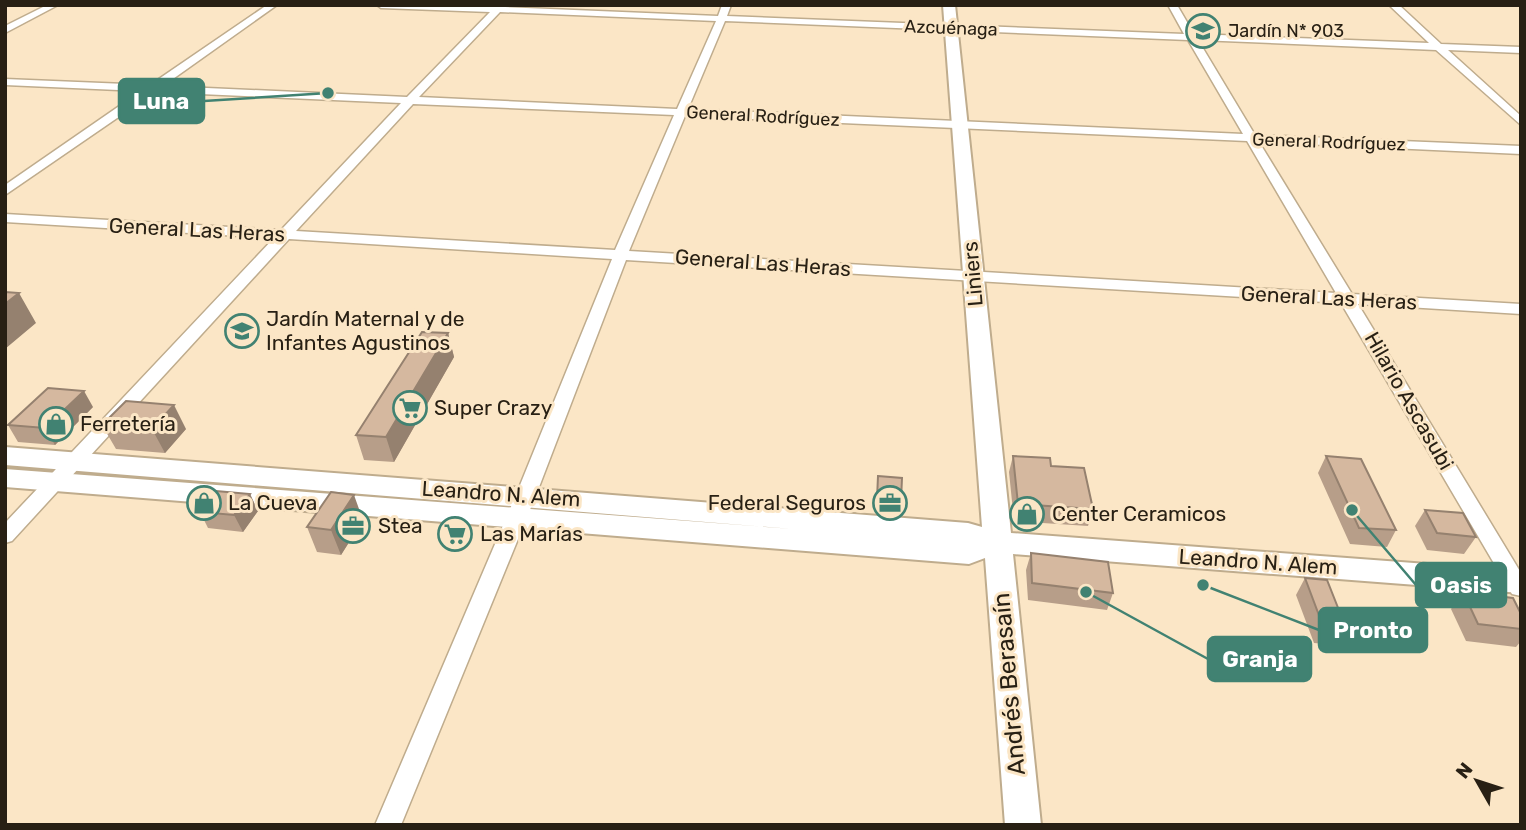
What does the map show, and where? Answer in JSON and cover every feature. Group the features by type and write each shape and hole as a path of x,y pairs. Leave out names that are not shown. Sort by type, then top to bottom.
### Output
{"main road":[{"name":"Liniers","path":"949,5 996,542"},
{"name":"Leandro N. Alem","path":"5,456 969,553 996,542 1519,584"},
{"name":"Leandro N. Alem","path":"5,478 520,507"},
{"name":"Andrés Berasaín","path":"996,542 1023,825"}],"street":[{"path":"5,30 54,5"},
{"path":"5,191 273,5"},
{"name":"Azcuénaga","path":"381,5 724,12 952,28 1521,50"},
{"name":"Hilario Ascasubi","path":"1172,5 1519,584"},
{"path":"1393,5 1521,122"},
{"path":"5,536 410,100 500,7"},
{"path":"388,825 621,254 684,113 724,12"},
{"name":"General Rodríguez","path":"5,82 1521,150"},
{"name":"General Las Heras","path":"5,218 1521,309"}],"building":[{"path":"5,292 19,293 5,304"},
{"path":"422,332 448,333 386,437 356,435"},
{"path":"48,388 84,391 45,428 8,425"},
{"path":"126,401 174,405 152,429 102,425"},
{"path":"1013,456 1050,458 1051,466 1084,468 1093,509 1018,504"},
{"path":"1326,456 1361,459 1396,530 1359,528"},
{"path":"878,476 902,478 901,501 877,499"},
{"path":"216,491 250,494 234,515 200,512"},
{"path":"331,492 354,495 331,530 307,527"},
{"path":"1425,510 1463,513 1476,537 1437,533"},
{"path":"1031,553 1108,562 1113,593 1032,583"},
{"path":"1305,578 1327,580 1346,628 1323,626"},
{"path":"1463,592 1513,598 1521,614 1521,629 1478,624"}],"place":[{"name":"Jardín N* 903","path":"1203,31"},
{"name":"Luna","path":"328,93"},
{"name":"Jardín Maternal y de Infantes Agustinos","path":"242,331"},
{"name":"Super Crazy","path":"410,408"},
{"name":"Ferretería","path":"56,424"},
{"name":"La Cueva","path":"204,503"},
{"name":"Federal Seguros","path":"890,503"},
{"name":"Oasis","path":"1352,510"},
{"name":"Center Ceramicos","path":"1027,514"},
{"name":"Stea","path":"353,526"},
{"name":"Las Marías","path":"455,534"},
{"name":"Pronto","path":"1203,585"},
{"name":"Granja","path":"1086,592"}]}
